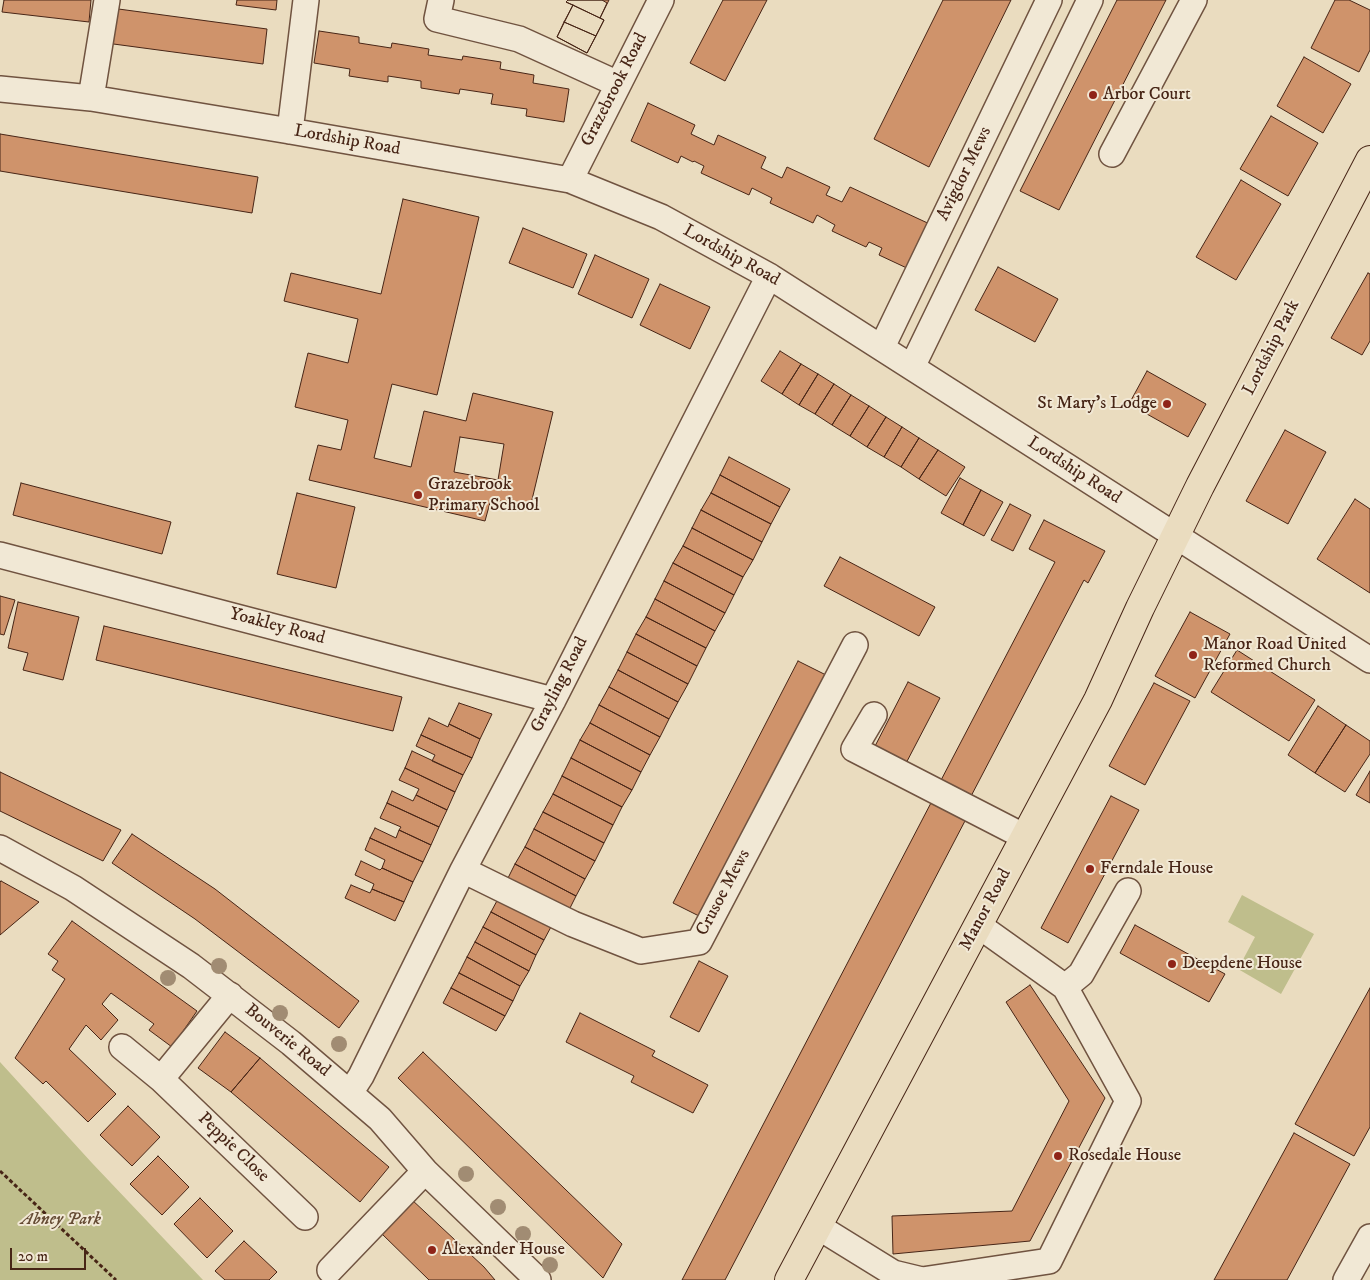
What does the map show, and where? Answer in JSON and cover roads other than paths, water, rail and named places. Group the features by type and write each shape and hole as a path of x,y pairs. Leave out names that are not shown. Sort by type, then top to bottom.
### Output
{"main road":[{"name":"Lordship Park","path":"1176,537 1200,486 1370,160"},
{"name":"Manor Road","path":"789,1280 1098,700 1140,608 1176,537"}],"street":[{"path":"91,98 107,0"},
{"path":"290,131 306,0"},
{"path":"441,0 437,19 519,39 618,84"},
{"name":"Grazebrook Road","path":"570,180 661,0"},
{"name":"Avigdor Mews","path":"882,347 1049,0"},
{"path":"912,367 1090,0"},
{"path":"1112,154 1194,0"},
{"name":"Lordship Road","path":"0,89 91,98 570,180 661,217 768,276 882,347 1370,660"},
{"name":"Grayling Road","path":"350,1093 361,1076 462,870 553,700 768,276"},
{"name":"Yoakley Road","path":"0,556 553,700"},
{"name":"Crusoe Mews","path":"462,870 573,924 641,951 699,942 855,645"},
{"path":"874,715 854,749 1025,837"},
{"name":"Bouverie Road","path":"0,848 73,888 191,966 230,995 380,1119 425,1171 538,1280"},
{"path":"1065,987 1082,974 1128,891"},
{"path":"817,1226 892,1273 922,1280 1048,1261 1128,1101 1065,987 978,924"},
{"path":"161,1079 230,995"},
{"name":"Peppie Close","path":"122,1046 161,1079 305,1217"},
{"path":"330,1270 425,1171"},
{"path":"1346,1280 1370,1236"}],"place":[{"name":"Arbor Court","path":"1093,95"},
{"name":"St Mary's Lodge","path":"1167,404"},
{"name":"Grazebrook Primary School","path":"418,495"},
{"name":"Manor Road United Reformed Church","path":"1193,655"},
{"name":"Ferndale House","path":"1090,869"},
{"name":"Deepdene House","path":"1172,964"},
{"name":"Rosedale House","path":"1058,1156"},
{"name":"Alexander House","path":"432,1250"}],"park label":[{"name":"Abney Park","path":"61,1220"}]}
